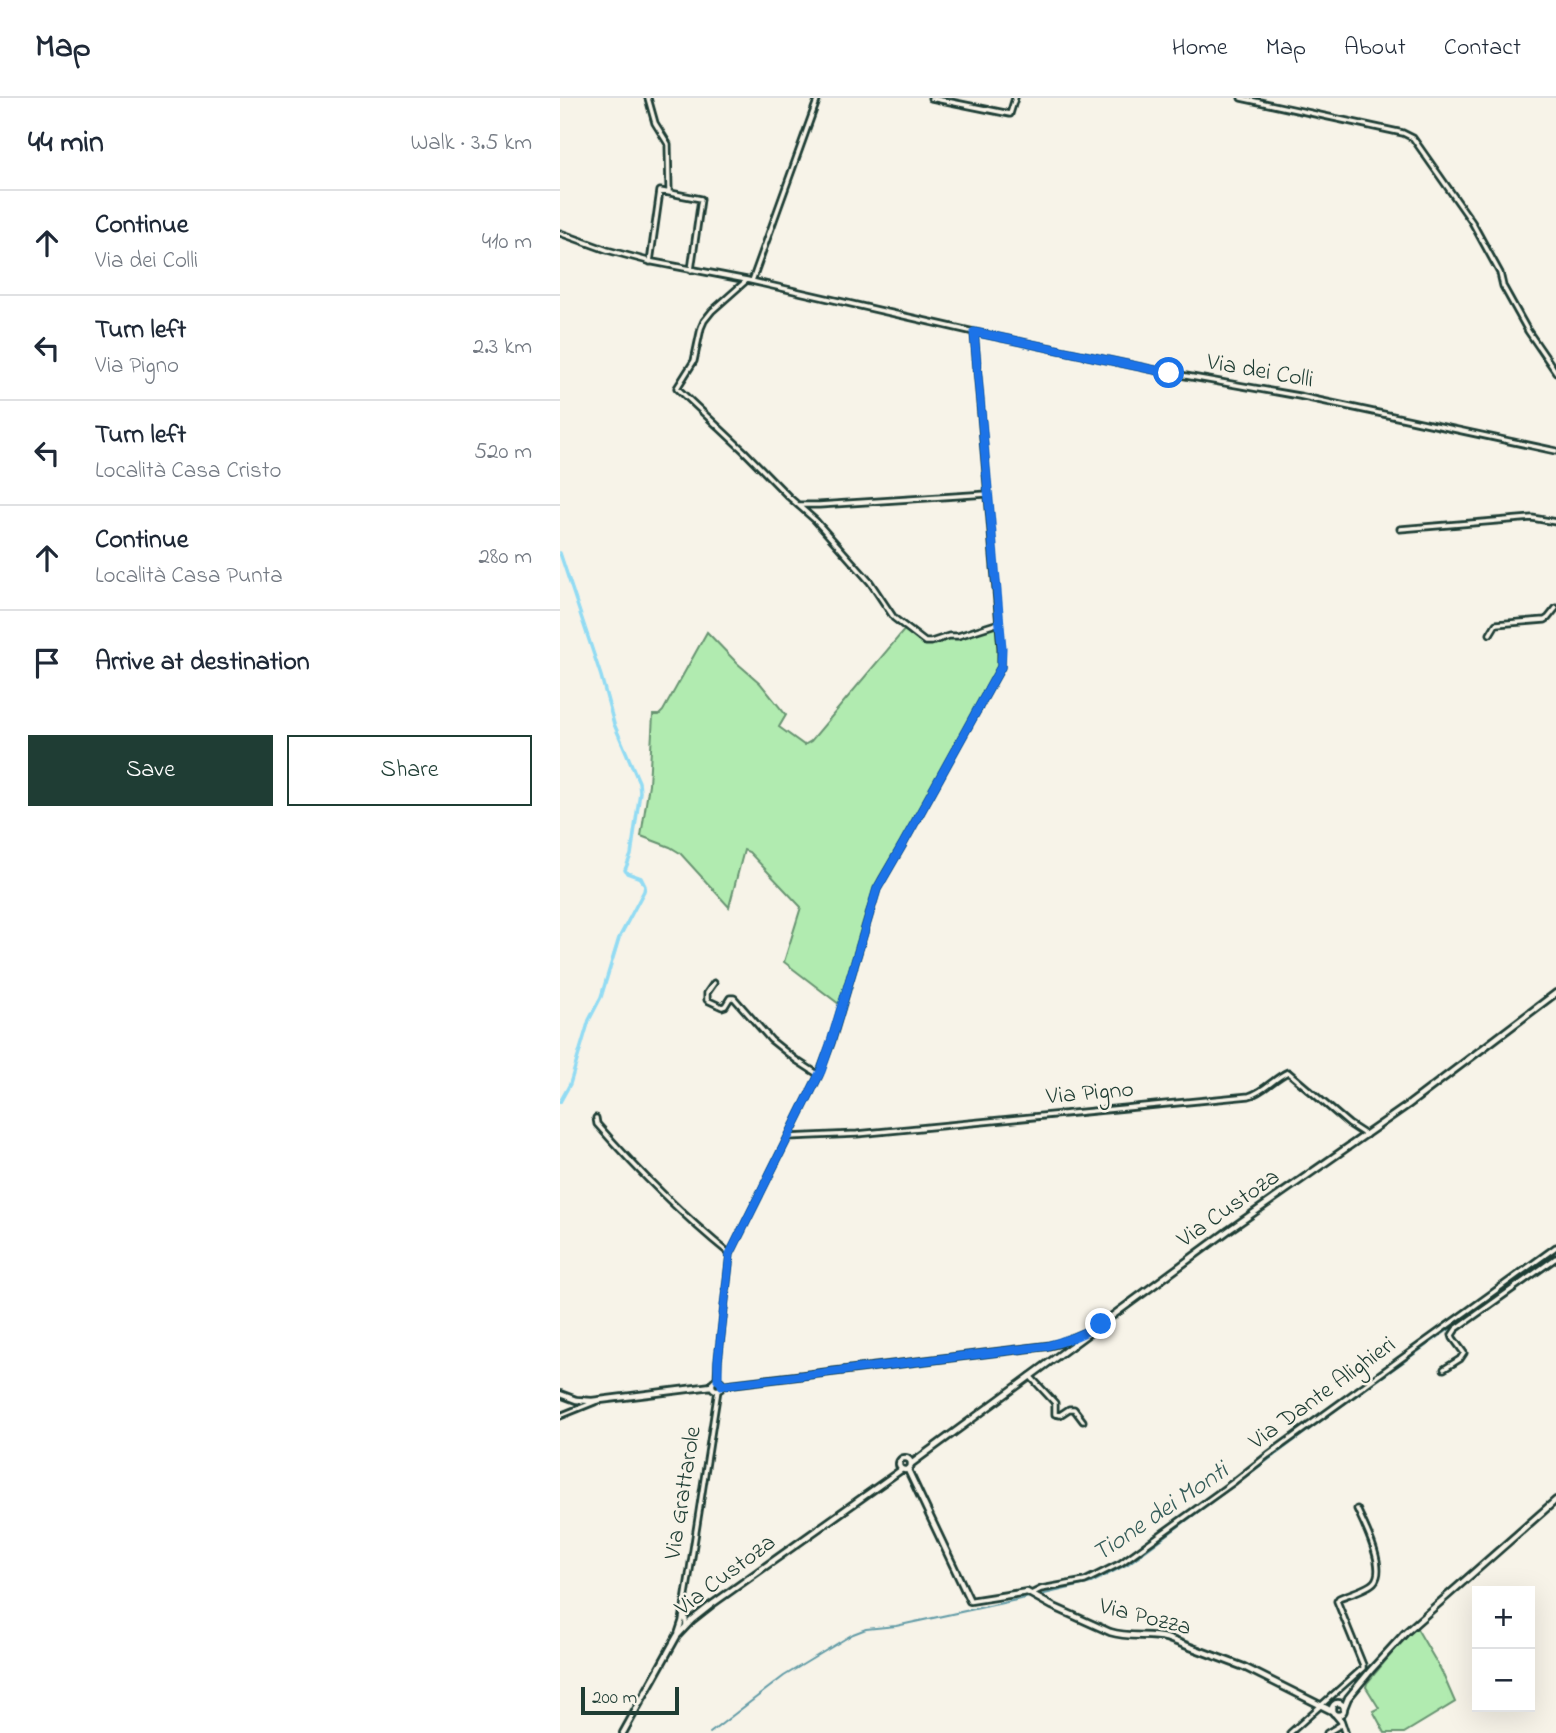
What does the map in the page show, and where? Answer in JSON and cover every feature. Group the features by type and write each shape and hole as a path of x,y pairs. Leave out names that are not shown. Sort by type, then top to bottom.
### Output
{"street":[{"path":"648,98 655,123 668,144 670,191"},
{"path":"818,98 750,281 704,321 694,361 677,388 816,520 870,582 894,618 925,642 958,636 999,623"},
{"path":"931,98 1010,114 1016,98"},
{"path":"1241,98 1403,133 1413,138 1472,222 1528,331 1556,372"},
{"path":"650,262 660,191 670,191 701,199 691,270"},
{"name":"Via dei Colli","path":"560,233 650,262 750,281 1169,373 1299,396 1556,451"},
{"path":"722,1385 718,1380 718,1361 730,1254 819,1075 877,889 1001,667 974,332"},
{"path":"798,505 988,494"},
{"path":"1400,529 1532,518 1556,522"},
{"path":"1490,634 1496,624 1545,620 1556,608"},
{"path":"713,983 707,993 707,1000 722,1007 730,998 734,998 771,1040 819,1075"},
{"name":"Via Custoza","path":"908,1470 923,1454 1229,1230 1366,1135 1556,992"},
{"name":"Via Pigno","path":"788,1138 857,1134 1254,1096 1288,1072 1349,1124 1366,1135"},
{"path":"596,1118 597,1124 632,1164 730,1254"},
{"name":"Via Dante Alighieri","path":"1032,1594 1041,1589 1085,1581 1121,1563 1556,1247"},
{"path":"1444,1369 1464,1353 1452,1335 1456,1329 1556,1258"},
{"path":"722,1385 1050,1346 1101,1324"},
{"path":"1060,1343 1065,1343 1069,1349"},
{"path":"1050,1346 1069,1349"},
{"path":"1050,1346 1058,1356"},
{"path":"1030,1376 1055,1403 1055,1414 1060,1415 1074,1409 1083,1421"},
{"path":"712,1386 713,1382 718,1380"},
{"path":"712,1386 718,1390 722,1385"},
{"path":"560,1394 584,1401 712,1386"},
{"name":"Via Grattarole","path":"677,1636 682,1620 718,1390"},
{"path":"568,1397 573,1404 573,1411"},
{"path":"560,1416 603,1399"},
{"path":"582,1408 584,1401"},
{"path":"573,1411 584,1401"},
{"name":"Via Custoza","path":"887,1479 902,1459 923,1454"},
{"path":"907,1458 911,1464"},
{"path":"898,1463 901,1470 908,1470 969,1600 1019,1592 1032,1594"},
{"name":"Via Custoza","path":"623,1733 677,1636 686,1626 701,1612 901,1470"},
{"path":"1327,1733 1341,1722 1342,1708 1348,1699 1405,1633 1556,1500"},
{"path":"1290,1733 1323,1707 1363,1668 1337,1601 1373,1583 1377,1578 1377,1555 1357,1509"},
{"name":"Via Pozza","path":"1032,1594 1092,1625 1118,1635 1157,1636 1244,1667 1333,1710"},
{"name":"Via Grattarole","path":"684,1601 686,1626"},
{"path":"686,1610 697,1614 701,1612"},
{"path":"682,1620 686,1626"},
{"path":"1333,1710 1342,1708"},
{"path":"1333,1710 1342,1708"},
{"path":"1333,1710 1345,1733"}],"green space":[{"path":"993,626 997,628 999,666 932,789 879,878 866,912 839,1004 784,962 801,907 749,852 744,850 729,907 680,853 641,836 649,784 653,715 659,715 663,711 707,632 760,683 786,715 779,727 804,745 811,741 905,629 925,644 945,638 958,638"},
{"path":"1416,1627 1441,1670 1455,1702 1404,1733 1385,1733 1373,1711 1379,1708 1366,1687 1367,1683"}],"waterway":[{"path":"560,553 614,724 639,782 631,855 625,870 641,878 645,886 619,938 601,997 589,1020 570,1084 560,1102"},
{"name":"Tione dei Monti","path":"1036,1596 1091,1583 1128,1564 1325,1418 1556,1253"},
{"name":"Tione dei Monti","path":"710,1733 784,1676 853,1634 866,1629 896,1626 1030,1597"}],"route":[{"path":"1101,1324 1060,1343 1047,1346 722,1385 718,1380 730,1254 821,1071 874,895 1001,667 1002,648 974,332 1169,373"}]}
